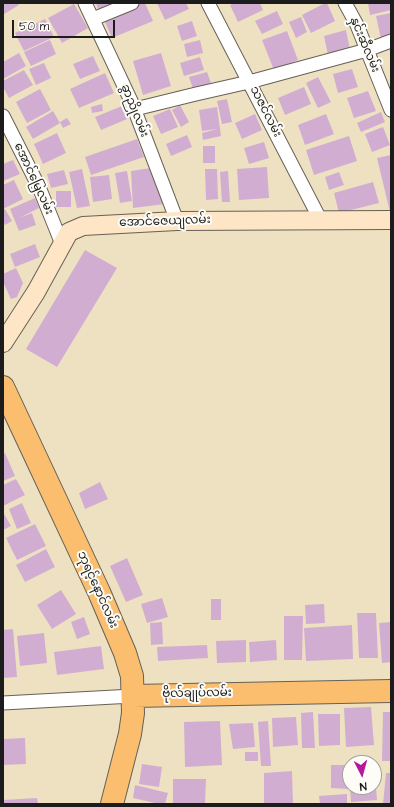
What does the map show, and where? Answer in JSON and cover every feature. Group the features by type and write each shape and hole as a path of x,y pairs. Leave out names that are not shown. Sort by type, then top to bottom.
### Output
{"highway":[{"name":"ဘုရင့်နောင်လမ်း","path":"3,387 10,417 99,592 125,653 132,676 133,712 130,734 112,804"},
{"name":"ဗိုလ်ချုပ်လမ်း","path":"133,696 391,691"}],"street":[{"name":"ခွာညိုလမ်း","path":"85,3 135,109 177,221"},
{"path":"93,19 132,3"},
{"name":"သဇင်လမ်း","path":"208,3 321,221"},
{"name":"နှင်းဆီလမ်း","path":"345,3 367,50 391,110"},
{"path":"135,109 249,82 367,50 391,41"},
{"name":"အောင်မြေလမ်း","path":"3,116 39,188 62,244"},
{"name":"အောင်ဇေယျလမ်း","path":"3,343 36,292 69,232 83,226 177,221 391,220"},
{"name":"ဗိုလ်ချုပ်လမ်း","path":"3,703 133,696"}],"building":[{"path":"6,3 18,3 19,5 4,14 3,5"},
{"path":"96,3 120,3 99,12"},
{"path":"134,3 145,3 153,21 112,38 103,17"},
{"path":"157,3 186,3 189,9 165,20"},
{"path":"234,3 260,3 263,10 238,22 230,5"},
{"path":"327,3 335,21 311,33 302,15"},
{"path":"368,3 391,3 391,10 370,15"},
{"path":"74,4 88,28 62,43 48,18"},
{"path":"277,11 283,24 262,34 255,21"},
{"path":"391,13 391,36 381,39 376,16"},
{"path":"301,17 307,32 296,38 289,22"},
{"path":"45,19 54,37 24,51 15,33"},
{"path":"192,21 197,36 182,41 177,26"},
{"path":"346,30 350,50 328,55 324,36"},
{"path":"287,31 298,60 274,70 262,40"},
{"path":"50,40 56,54 31,66 24,52"},
{"path":"200,40 203,53 187,57 184,44"},
{"path":"19,53 26,66 3,79 3,62"},
{"path":"161,53 171,86 143,95 133,61"},
{"path":"93,56 100,71 80,79 73,64"},
{"path":"200,57 204,70 184,76 180,63"},
{"path":"44,63 51,78 36,85 29,69"},
{"path":"352,69 358,87 338,93 333,74"},
{"path":"24,70 33,85 9,98 3,87 3,81"},
{"path":"207,72 211,83 193,89 189,77"},
{"path":"105,73 114,93 79,108 70,89"},
{"path":"318,77 331,102 318,108 306,83"},
{"path":"304,87 311,104 285,115 278,98"},
{"path":"40,89 51,110 27,123 16,102"},
{"path":"368,91 376,111 354,118 347,98"},
{"path":"227,99 232,122 222,124 217,101"},
{"path":"102,104 103,111 92,113 91,107"},
{"path":"127,104 132,117 101,130 95,117"},
{"path":"180,105 189,122 181,127 172,110"},
{"path":"217,107 221,136 203,140 202,133 217,129 202,131 199,110"},
{"path":"170,109 178,127 161,134 153,116"},
{"path":"53,111 60,123 33,139 26,127"},
{"path":"381,112 385,122 361,132 357,123"},
{"path":"255,114 262,130 242,139 235,123"},
{"path":"326,114 334,134 305,145 298,125"},
{"path":"67,118 71,124 63,128 60,122"},
{"path":"383,127 390,145 372,152 365,134"},
{"path":"57,133 66,153 43,164 34,144"},
{"path":"187,135 192,147 171,156 166,144"},
{"path":"349,136 357,161 314,175 306,150"},
{"path":"137,139 144,157 91,175 85,157"},
{"path":"264,142 269,158 249,164 244,148"},
{"path":"203,146 215,146 215,163 203,163"},
{"path":"391,155 391,212 390,212 377,158"},
{"path":"13,160 20,174 3,181 3,164"},
{"path":"267,167 269,198 239,200 237,169"},
{"path":"151,168 165,204 133,208 131,171"},
{"path":"82,169 90,206 77,208 69,172"},
{"path":"205,169 217,169 218,199 206,200"},
{"path":"64,170 68,184 51,188 47,174"},
{"path":"127,171 132,201 120,203 115,173"},
{"path":"228,171 230,202 222,202 220,172"},
{"path":"339,172 344,185 329,190 325,177"},
{"path":"109,175 112,199 93,202 90,177"},
{"path":"14,180 23,199 3,209 3,185"},
{"path":"373,182 379,203 339,213 334,193"},
{"path":"56,191 71,191 71,207 56,207"},
{"path":"35,198 39,208 19,218 32,213 36,225 19,231 10,209"},
{"path":"5,209 12,221 5,225 3,221 3,210"},
{"path":"35,244 40,257 15,267 10,254"},
{"path":"85,250 117,268 57,367 26,349"},
{"path":"16,268 23,283 17,297 11,299 3,282 3,274"},
{"path":"5,453 15,476 3,481 3,454"},
{"path":"16,479 25,495 3,506 3,485"},
{"path":"100,482 108,499 85,509 79,493"},
{"path":"22,503 31,523 17,529 9,509"},
{"path":"3,512 11,526 3,530"},
{"path":"35,524 46,546 17,560 6,538"},
{"path":"46,549 55,567 25,582 16,565"},
{"path":"127,558 143,595 126,602 110,566"},
{"path":"61,590 76,614 52,629 37,605"},
{"path":"162,598 168,617 147,623 141,604"},
{"path":"211,599 221,599 221,620 211,620"},
{"path":"324,604 325,623 306,624 305,605"},
{"path":"357,613 376,613 378,658 359,658"},
{"path":"284,616 303,616 302,660 284,660"},
{"path":"84,617 90,634 77,639 71,622"},
{"path":"162,622 163,644 151,645 150,623"},
{"path":"391,622 391,662 382,663 379,623"},
{"path":"352,625 353,659 306,661 304,628"},
{"path":"13,629 17,677 3,678 3,630"},
{"path":"44,633 47,663 20,666 17,636"},
{"path":"246,640 246,662 217,663 216,641"},
{"path":"276,640 277,660 250,662 249,642"},
{"path":"207,645 208,658 158,661 157,647"},
{"path":"101,646 104,669 57,675 54,652"},
{"path":"371,707 374,745 346,747 344,708"},
{"path":"313,712 315,748 302,748 301,713"},
{"path":"383,712 391,712 391,761 382,761"},
{"path":"318,714 340,714 340,745 319,746"},
{"path":"296,717 298,745 273,747 272,718"},
{"path":"220,721 222,765 185,767 184,722"},
{"path":"268,721 271,766 261,766 258,722"},
{"path":"253,723 255,747 233,749 229,724"},
{"path":"25,738 26,764 3,765 3,739"},
{"path":"245,752 258,752 258,761 245,761"},
{"path":"142,764 162,767 159,787 139,784"},
{"path":"331,765 342,765 342,789 331,788"},
{"path":"292,771 293,804 264,804 264,773"},
{"path":"386,773 391,773 391,804 383,804"},
{"path":"173,779 206,779 205,804 173,804"},
{"path":"135,785 168,793 165,804 133,798"},
{"path":"347,795 347,804 320,804 319,796"},
{"path":"350,795 377,795 377,800 351,802"},
{"path":"37,798 38,804 3,804 3,800"}]}
